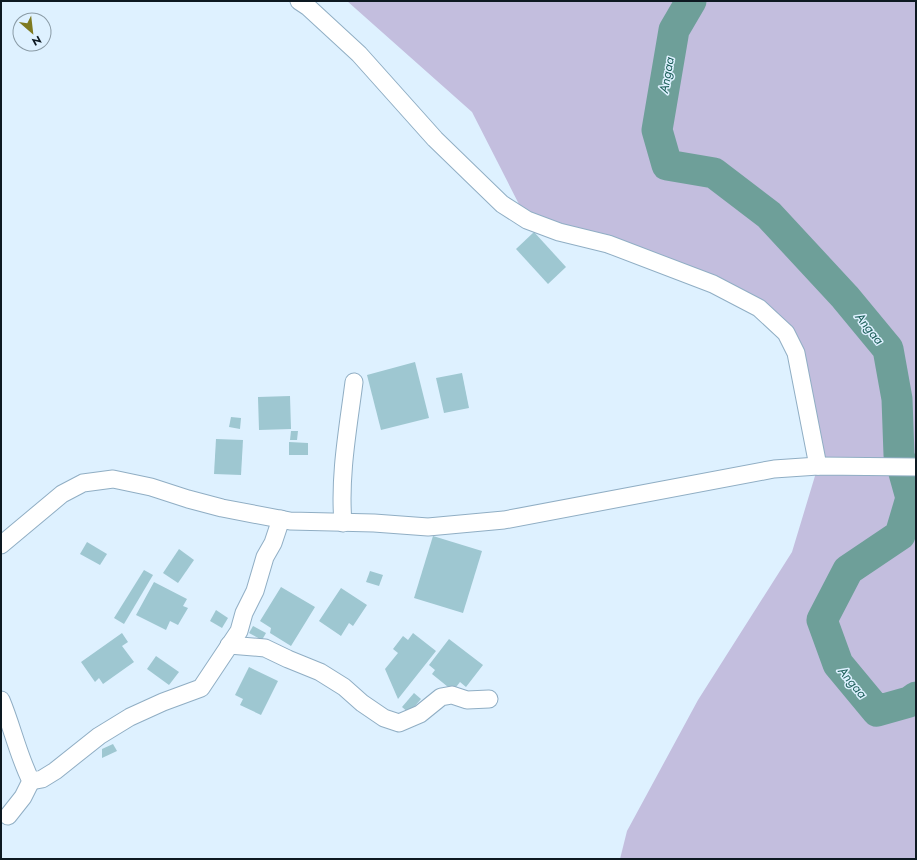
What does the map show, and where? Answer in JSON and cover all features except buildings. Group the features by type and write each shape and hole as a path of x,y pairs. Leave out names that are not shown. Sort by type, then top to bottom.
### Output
{"street":[{"path":"299,1 308,6 359,54 435,138 502,204 527,220 559,232 608,244 713,284 759,308 786,333 796,353 818,466"},
{"path":"343,523 342,504 344,462 354,382"},
{"path":"1,545 62,494 83,483 113,479 151,487 222,508 290,521 428,527 504,520 774,469 818,466 916,467"},
{"path":"31,781 42,779 55,772 98,736 130,717 163,702 201,688 239,631 244,613 255,591 265,557 273,543 281,519"},
{"path":"229,645 265,648 320,672 344,687 362,703 384,718 399,723 420,714 441,697 452,695 467,700 489,699"},
{"path":"1,700 9,718 25,769 31,781"},
{"path":"8,816 23,797 31,781"}],"shaded area":[{"path":"347,1 916,1 916,859 620,859 627,831 698,700 792,552 818,466 796,353 759,308 527,220 472,112"}],"waterway":[{"name":"Angaa","path":"691,1 674,30 657,130 667,165 714,173 769,215 845,297 888,349 897,399 899,455 911,498 900,535 848,570 822,620 838,664 877,711 909,702 916,697"}]}
